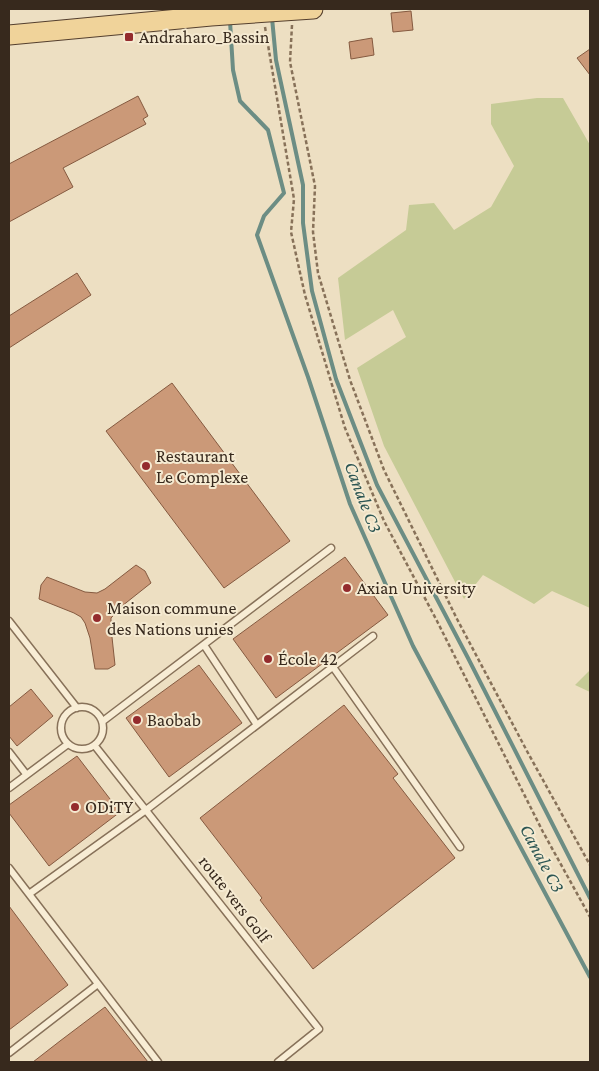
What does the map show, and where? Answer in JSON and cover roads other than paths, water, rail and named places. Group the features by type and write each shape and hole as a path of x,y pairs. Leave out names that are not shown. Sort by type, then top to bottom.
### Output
{"main road":[{"path":"9,35 211,16 313,9"}],"lane":[{"path":"103,721 331,548"},
{"path":"9,621 77,708"},
{"path":"29,894 146,810 372,636"},
{"path":"204,645 257,725"},
{"path":"333,667 460,847"},
{"path":"77,708 91,708 103,721 103,734 94,746 88,749 80,750 68,744 62,735 62,721 66,714 77,708"},
{"path":"9,788 68,744"},
{"name":"route vers Golf","path":"94,746 319,1029 278,1062"},
{"path":"9,752 26,774"},
{"path":"9,868 158,1062"},
{"path":"9,1053 98,984"}],"waterway":[{"path":"272,18 276,60 303,185 303,223 312,291 336,379 377,485 468,658 590,898"},
{"name":"Canale C3","path":"230,21 233,70 240,101 268,130 284,193 264,216 257,235 308,377 350,504 413,646 590,977"}],"place":[{"name":"Andraharo_Bassin","path":"129,37"},
{"name":"Restaurant Le Complexe","path":"146,466"},
{"name":"Axian University","path":"347,588"},
{"name":"Maison commune des Nations unies","path":"97,618"},
{"name":"École 42","path":"268,659"},
{"name":"Baobab","path":"137,720"},
{"name":"ODiTY","path":"75,807"}]}
